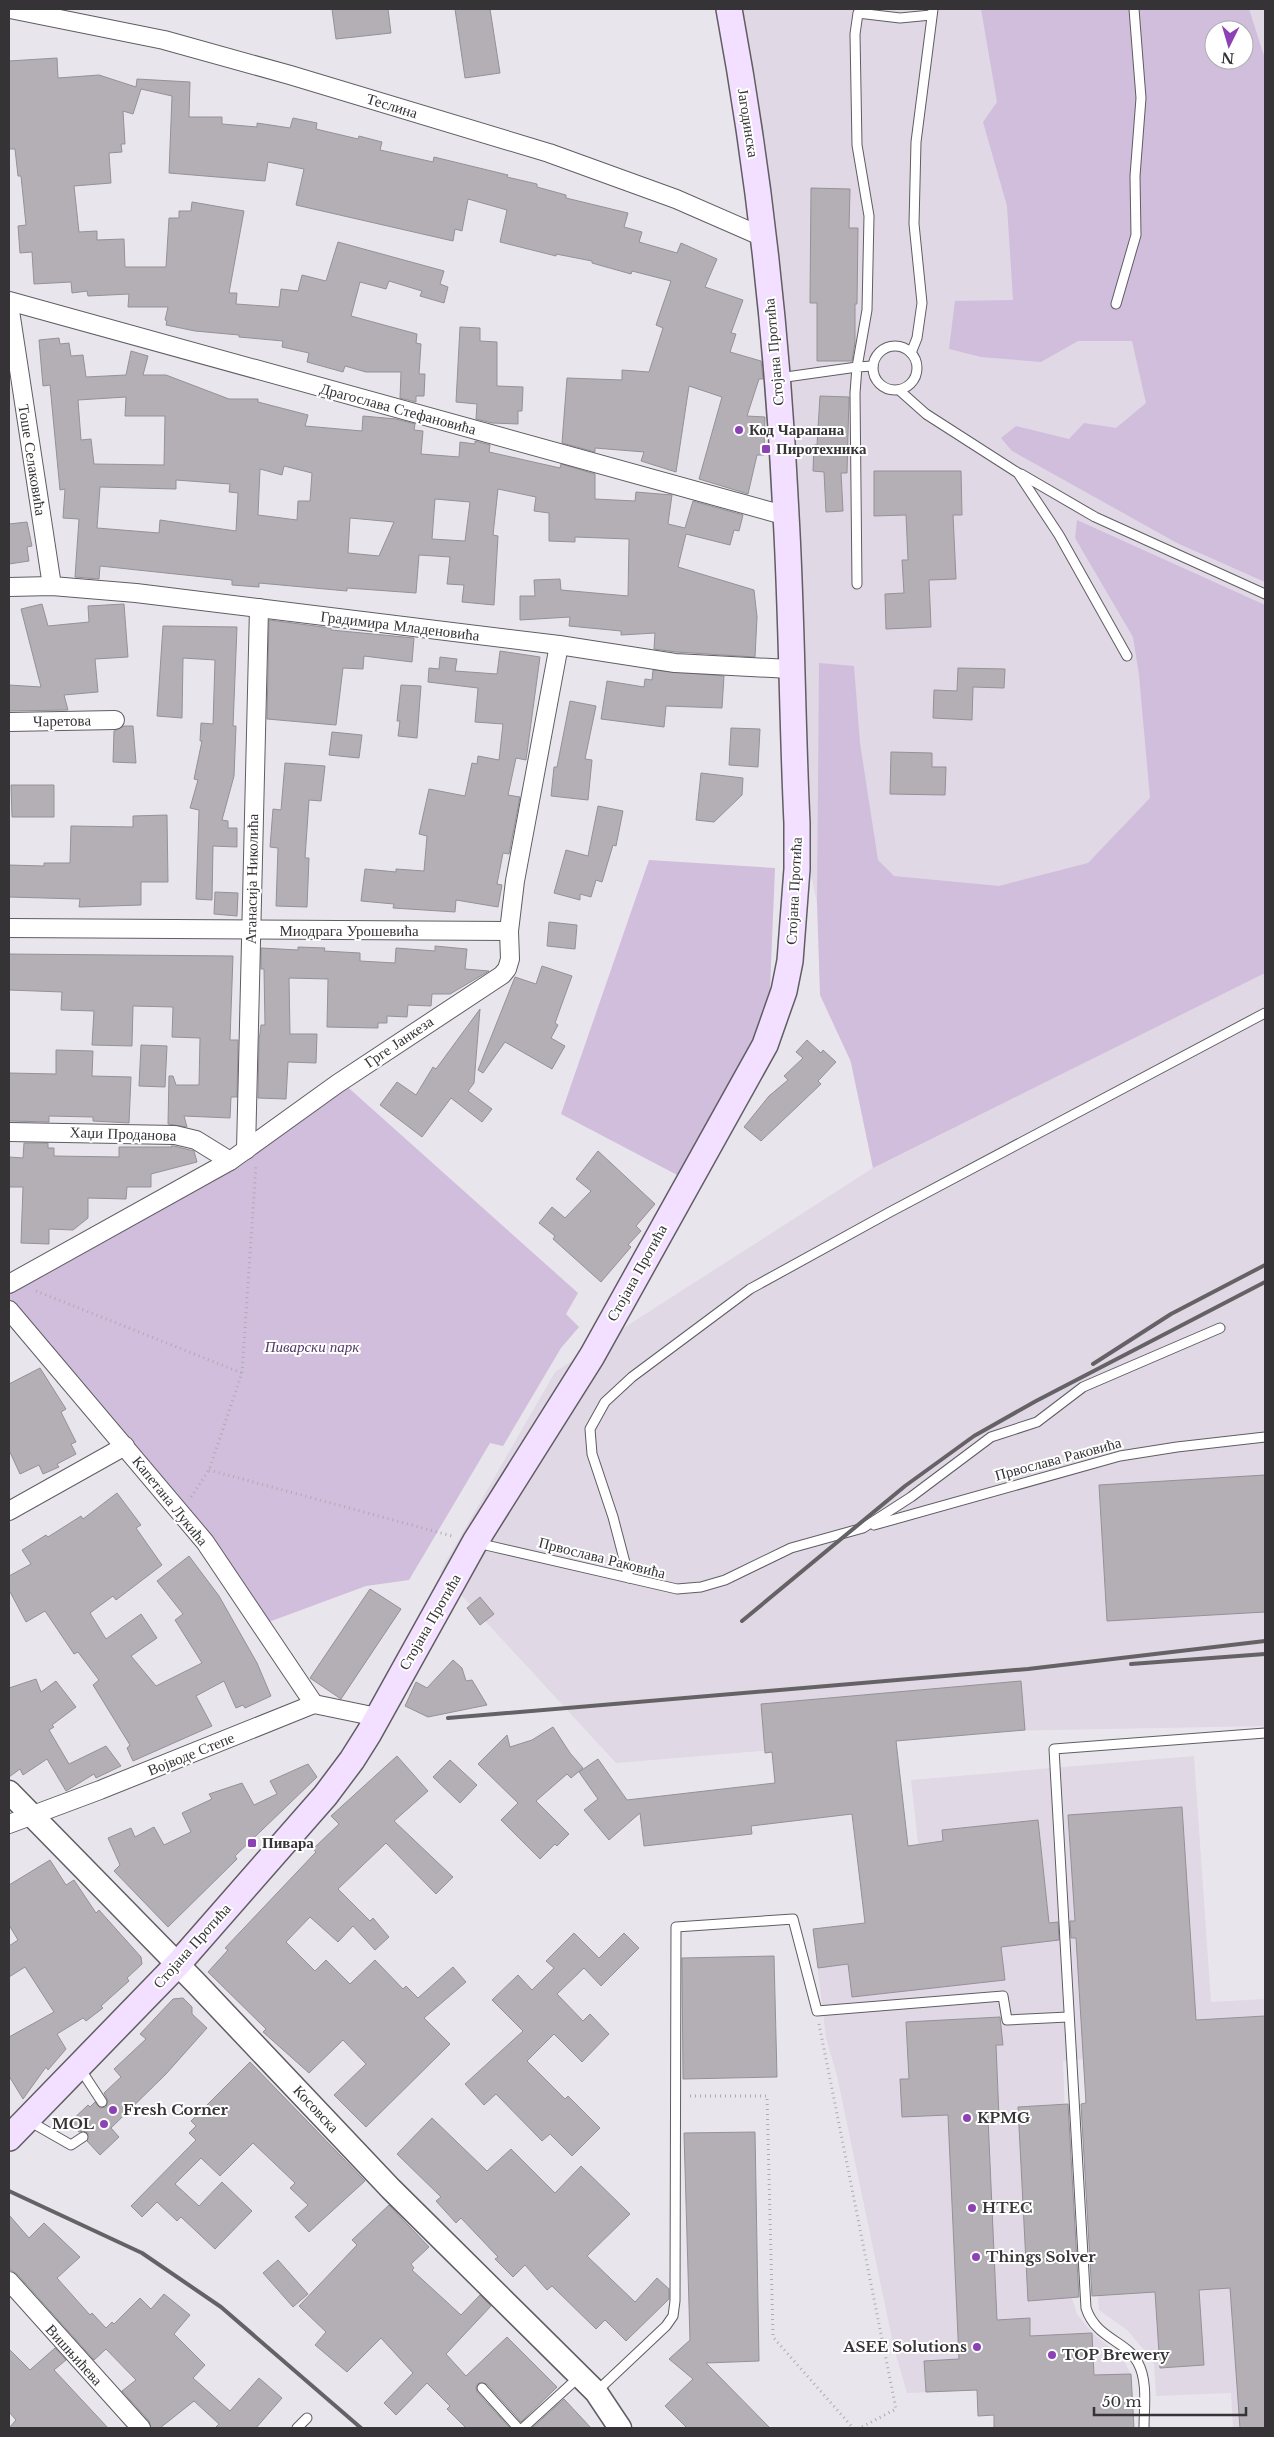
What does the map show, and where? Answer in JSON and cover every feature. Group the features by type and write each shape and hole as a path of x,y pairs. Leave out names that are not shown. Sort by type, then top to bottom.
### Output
{"main road":[{"name":"Јагодинска","path":"729,9 750,129 763,237"},
{"name":"Стојана Протића","path":"9,2138 177,1965 325,1796 352,1760 475,1542 592,1356 666,1220 739,1095 765,1045 776,1018 790,961 797,869 797,823 790,669 787,516 778,378 763,237"}],"street":[{"name":"Теслина","path":"10,9 164,40 290,75 541,150 667,195 763,237"},
{"name":"Драгослава Стефановића","path":"9,303 787,516"},
{"name":"Тоше Селаковића","path":"9,303 52,586"},
{"name":"Градимира Младеновића","path":"9,587 52,586 136,593 559,645 675,663 790,669"},
{"name":"Атанасија Николића","path":"252,1146 249,1081 250,931 258,608"},
{"name":"Грге Јанкеза","path":"12,1282 230,1161 343,1080 502,975 507,969 510,959 509,931 515,881 559,645"},
{"name":"Чаретова","path":"9,722 115,720"},
{"name":"Миодрага Урошевића","path":"9,928 250,931 509,931"},
{"name":"Хаџи Проданова","path":"9,1132 175,1135 196,1140 230,1161"},
{"name":"Капетана Лукића","path":"9,1310 205,1542 314,1704"},
{"path":"9,1511 125,1446"},
{"path":"314,1704 377,1717"},
{"name":"Војводе Степе","path":"9,1824 314,1704"},
{"name":"Косовска","path":"9,1792 391,2189 596,2392 620,2428"},
{"name":"Вишњићева","path":"9,2281 141,2428"}],"lane":[{"path":"1116,304 1136,235 1135,176 1140,98 1134,9"},
{"path":"857,584 855,393 857,367 867,310 869,216 857,144 856,34 858,13 900,18 932,12 916,142 914,224 922,303 917,338 911,353"},
{"path":"899,390 909,386 917,373 917,365 911,353 903,348 888,347 877,356 873,366 874,374 883,387 899,390 926,414 1018,473 1095,517 1265,594"},
{"path":"778,378 873,366"},
{"path":"1018,473 1059,535 1126,656"},
{"path":"628,1578 613,1517 598,1475 590,1440 590,1429 597,1413 605,1402 632,1376 750,1290 924,1194 1265,1013"},
{"name":"Првослава Раковића","path":"863,1528 911,1497 991,1437 1037,1422 1083,1388 1220,1328"},
{"name":"Првослава Раковића","path":"475,1542 677,1590 725,1580 791,1548 1056,1472 1120,1456 1177,1447 1265,1437"},
{"path":"1144,2428 1142,2375 1138,2362 1126,2349 1102,2333 1089,2317 1086,2308 1054,1749 1265,1733"},
{"path":"596,2392 666,2326 673,2316 676,2301 676,1927 793,1919 817,2011 1003,1996 1007,2020 1068,2017"},
{"path":"78,2065 102,2102"},
{"path":"27,2120 71,2146 83,2137"},
{"path":"522,2428 580,2376"},
{"path":"482,2388 518,2428"},
{"path":"297,2428 307,2418"}],"path":[{"path":"181,1513 209,1470 242,1373 252,1146"},
{"path":"12,1282 242,1373"},
{"path":"209,1470 475,1542"},
{"path":"817,2011 896,2409 860,2428"},
{"path":"685,2096 767,2096 773,2337 853,2428"}],"shaded area":[{"path":"724,9 1265,9 1265,1726 1004,1731 616,1763 440,1572 555,1372 873,1168 799,818 772,323"},
{"path":"1194,1756 1211,2002 1265,1999 1265,2428 1233,2428 1231,2393 1156,2396 1154,2364 1127,2330 1099,2310 1083,2059 1063,2061 1072,2298 1077,2314 1092,2333 1121,2356 1131,2374 1132,2398 1009,2389 907,2393 894,2348 837,2076 826,2038 813,1929 926,1916 911,1780"}],"green space":[{"path":"981,9 1249,9 1253,20 1204,20 1204,70 1254,70 1254,25 1265,59 1265,582 1177,543 1012,451 1001,438 1016,426 1069,439 1084,423 1116,428 1146,403 1132,341 1078,341 1041,362 981,357 949,349 955,301 1013,300 1007,206 983,122 997,102"},
{"path":"1077,520 1265,605 1265,973 873,1168 851,1062 820,995 817,903 819,663 854,666 860,743 878,860 894,876 999,886 1088,863 1150,798 1139,675 1133,637 1075,538"},
{"path":"649,860 775,868 769,1013 681,1177 561,1114"},
{"name":"Пиварски парк","path":"342,1082 578,1293 566,1314 579,1327 561,1348 503,1446 490,1443 409,1580 366,1586 266,1623 134,1450 9,1301 9,1285 234,1158"}],"building":[{"path":"332,9 388,9 391,33 336,39"},
{"path":"455,9 490,9 500,73 465,78"},
{"path":"57,58 58,78 99,75 136,87 137,79 190,82 189,117 222,117 222,124 257,127 257,123 290,128 293,118 317,123 316,129 358,139 359,136 382,142 380,150 433,162 434,157 508,175 507,177 537,184 537,187 566,195 566,198 628,213 624,227 642,232 639,242 677,253 681,243 717,259 705,287 743,300 731,333 736,334 730,352 761,361 763,379 759,379 747,416 765,417 764,455 757,455 748,494 699,479 722,397 689,386 676,472 641,461 644,452 595,448 595,452 562,443 567,378 622,380 622,370 649,372 663,328 656,325 671,281 632,271 631,274 592,263 592,261 556,254 556,256 500,242 507,210 468,199 462,231 455,229 453,241 296,205 304,169 268,162 265,181 169,173 172,96 141,89 133,114 123,111 125,144 121,144 122,152 109,153 111,183 74,186 79,232 97,231 97,240 124,239 125,267 166,267 169,218 179,218 179,211 191,211 192,202 244,211 229,293 237,293 236,304 279,307 281,289 298,291 302,275 326,281 338,242 444,271 440,284 448,287 444,303 420,296 422,291 389,281 386,289 360,282 351,316 417,334 416,343 421,344 419,374 425,374 424,396 416,396 416,402 400,398 401,372 366,372 345,366 343,372 307,362 309,353 282,347 283,341 195,331 166,325 167,321 165,320 168,307 128,307 129,294 88,296 87,291 72,293 71,282 34,284 32,252 20,253 18,226 26,225 21,176 18,176 15,149 9,149 9,61"},
{"path":"811,188 850,189 849,228 858,228 857,304 855,304 855,342 852,361 817,361 817,303 810,303"},
{"path":"460,327 480,328 480,341 497,342 497,386 523,387 522,411 518,411 518,424 492,423 476,419 477,404 456,402"},
{"path":"59,338 60,344 69,343 71,356 83,355 86,377 126,375 131,351 148,356 143,375 166,375 229,399 258,399 258,402 308,415 305,426 362,431 363,416 396,419 415,424 414,430 423,431 421,454 459,457 460,442 475,444 475,441 490,445 489,452 560,468 561,464 595,474 595,499 635,501 636,492 672,495 668,524 685,528 693,501 743,515 739,531 734,530 730,545 686,534 678,567 754,590 757,617 755,657 654,649 655,633 621,635 621,631 569,626 570,617 520,620 520,596 535,596 534,580 560,579 561,590 628,596 629,539 575,537 575,542 549,541 549,513 534,511 536,497 498,489 493,535 498,536 494,605 462,602 464,585 447,584 450,557 419,555 416,593 347,588 347,591 259,583 259,587 232,585 232,580 100,566 99,579 75,577 79,519 63,518 65,489 60,490 50,385 43,386 39,340","holes":["126,397 125,416 165,416 164,465 94,464 91,439 81,440 78,400","284,466 312,473 310,501 298,501 297,520 258,515 260,469 282,475","176,480 230,484 229,492 238,493 236,531 160,520 159,533 97,528 100,487 176,489","435,499 470,502 465,541 432,539","350,518 394,522 379,556 348,553"]},
{"path":"820,396 849,397 847,473 841,473 843,511 826,512 824,472 813,471 814,445 817,445"},
{"path":"874,471 961,471 962,515 953,515 956,579 929,580 931,627 886,629 885,594 904,593 902,560 908,560 906,515 874,516"},
{"path":"27,522 32,546 27,547 29,561 9,564 9,524"},
{"path":"42,604 48,626 89,622 88,606 124,604 128,657 95,659 98,692 64,695 68,710 9,711 9,685 41,687 21,609"},
{"path":"269,620 331,628 331,630 414,638 412,662 364,656 363,669 343,668 336,725 267,719"},
{"path":"163,626 237,627 233,726 236,726 234,776 222,820 228,821 228,828 237,828 237,847 213,846 212,900 196,899 199,810 190,808 198,780 194,779 202,741 200,741 201,723 213,724 215,660 183,658 182,718 157,716"},
{"path":"500,651 540,657 526,760 516,758 508,795 520,797 509,854 503,853 497,884 502,885 498,907 456,900 455,912 393,908 394,904 361,901 365,869 396,872 396,869 424,871 427,836 419,834 429,789 465,796 472,763 477,764 478,756 499,760 503,724 475,722 478,688 428,682 429,668 439,669 440,657 457,659 455,671 497,674"},
{"path":"958,668 1005,669 1004,688 973,687 972,720 933,718 934,690 957,691"},
{"path":"653,670 724,676 722,708 666,706 664,727 601,719 607,681 644,687 645,679 652,680"},
{"path":"401,685 421,686 417,738 398,736 400,721 397,721"},
{"path":"570,701 596,706 585,759 592,760 588,800 551,796 554,767 557,767"},
{"path":"124,726 133,726 136,763 113,762 114,731"},
{"path":"731,728 760,729 758,767 729,765"},
{"path":"332,732 362,735 359,758 329,755"},
{"path":"891,752 932,753 932,767 946,767 945,795 890,794"},
{"path":"285,763 325,766 321,801 309,800 305,858 309,858 307,907 276,906 278,848 270,847 273,809 281,810"},
{"path":"701,773 743,778 742,795 714,822 696,820"},
{"path":"11,785 54,785 54,817 12,817"},
{"path":"598,806 623,811 616,846 613,845 602,882 596,880 591,897 580,894 580,900 554,893 566,850 588,856"},
{"path":"167,815 168,882 141,882 141,905 79,907 80,899 9,897 9,865 44,866 44,863 70,863 71,826 133,827 133,816"},
{"path":"215,892 238,893 237,916 214,914"},
{"path":"549,922 577,925 575,949 547,946"},
{"path":"435,946 467,949 465,969 489,971 450,994 432,994 431,1006 408,1005 407,1017 387,1016 387,1023 378,1023 378,1028 327,1027 328,979 289,978 290,1034 317,1034 316,1063 288,1062 286,1099 258,1098 259,1041 261,1025 265,1025 264,969 261,969 261,948 298,950 298,947 325,948 324,951 360,953 360,961 395,963 396,948 435,951"},
{"path":"9,954 233,956 230,1040 238,1040 237,1097 231,1097 230,1118 184,1116 187,1127 168,1124 169,1076 173,1076 176,1085 199,1085 200,1038 172,1037 173,1007 133,1006 132,1046 92,1045 94,1011 61,1010 62,992 9,990"},
{"path":"542,966 572,976 555,1023 558,1025 551,1038 565,1046 552,1069 505,1042 483,1073 478,1070 515,977 536,984"},
{"path":"480,1009 474,1083 468,1091 492,1109 482,1122 451,1098 422,1137 380,1105 397,1082 416,1095 433,1067 436,1069"},
{"path":"807,1040 821,1053 823,1050 836,1062 818,1081 821,1084 761,1141 744,1127 769,1096 788,1080 784,1076 803,1058 796,1052"},
{"path":"141,1045 167,1046 165,1087 139,1086"},
{"path":"56,1050 93,1051 92,1076 131,1077 129,1123 93,1121 93,1117 49,1116 49,1122 9,1121 9,1073 56,1074"},
{"path":"24,1143 48,1143 48,1148 54,1148 54,1156 119,1157 119,1147 174,1146 194,1151 197,1162 151,1174 151,1187 127,1187 126,1199 88,1198 88,1218 73,1230 49,1229 49,1244 21,1243 23,1187 9,1187 9,1157 23,1158"},
{"path":"598,1151 655,1204 636,1226 641,1231 628,1245 631,1247 601,1282 553,1239 555,1236 539,1223 552,1207 565,1218 591,1191 576,1179"},
{"path":"40,1368 66,1409 61,1412 76,1442 71,1444 76,1454 57,1464 59,1467 43,1474 39,1465 20,1474 9,1450 9,1384"},
{"path":"1265,1475 1265,1612 1107,1621 1099,1485"},
{"path":"117,1493 141,1525 136,1528 162,1565 116,1600 113,1596 90,1613 106,1639 141,1614 157,1638 131,1656 156,1686 202,1663 175,1620 183,1614 157,1581 189,1556 219,1596 257,1663 271,1696 245,1708 243,1705 236,1708 224,1681 196,1696 212,1726 133,1761 127,1748 130,1745 93,1685 99,1680 78,1652 74,1654 45,1611 26,1622 9,1590 9,1576 31,1564 22,1550 46,1535 48,1537 81,1516 83,1519"},
{"path":"370,1589 401,1609 341,1699 310,1678"},
{"path":"480,1597 494,1614 480,1625 467,1608"},
{"path":"453,1660 462,1668 466,1681 472,1680 487,1705 428,1717 405,1706 416,1682 427,1688"},
{"path":"36,1679 41,1692 56,1681 76,1707 52,1725 54,1727 49,1730 69,1764 106,1746 121,1766 96,1778 94,1774 66,1791 47,1759 23,1775 20,1769 9,1777 9,1688"},
{"path":"1021,1681 1025,1730 896,1741 908,1846 943,1841 942,1830 1038,1820 1049,1923 1058,1922 1059,1940 1001,1947 1005,1980 852,1997 848,1964 818,1968 813,1929 865,1923 852,1814 751,1826 752,1834 644,1846 640,1813 609,1840 584,1810 598,1799 579,1772 598,1759 627,1800 775,1783 772,1752 765,1753 761,1704"},
{"path":"553,1727 570,1753 583,1768 571,1778 567,1774 536,1801 569,1834 557,1846 555,1844 540,1859 501,1820 518,1803 478,1764 507,1735 510,1747 532,1740"},
{"path":"397,1756 428,1791 394,1821 453,1877 436,1894 386,1843 338,1889 370,1921 373,1918 389,1937 375,1950 353,1926 338,1942 310,1917 286,1942 315,1971 326,1960 350,1984 375,1960 403,1989 406,1986 418,1998 453,1967 466,1982 424,2018 450,2044 366,2127 334,2095 366,2064 343,2040 309,2073 263,2032 266,2029 208,1972 228,1950 225,1948 316,1852 313,1849 339,1824 331,1816"},
{"path":"450,1760 477,1785 460,1803 433,1777"},
{"path":"308,1764 317,1777 235,1856 237,1859 168,1927 114,1871 120,1865 108,1838 131,1828 135,1837 154,1827 164,1845 191,1832 182,1813 212,1799 209,1794 242,1783 254,1805 277,1794 270,1781"},
{"path":"1182,1807 1196,2020 1265,2016 1265,2428 1240,2428 1230,2288 1199,2290 1204,2365 1160,2368 1155,2292 1092,2296 1081,2104 1086,2103 1076,1938 1071,1938 1070,1921 1075,1921 1068,1815"},
{"path":"50,1860 66,1885 74,1880 96,1913 99,1910 141,1957 142,1964 127,1978 129,1981 101,2006 103,2008 86,2021 83,2018 57,2034 66,2049 48,2070 46,2067 23,2099 9,2076 9,2037 54,2012 25,1967 9,1977 9,1946 18,1940 9,1925 9,1885"},
{"path":"574,1933 599,1958 624,1933 639,1948 601,1986 584,1968 557,1994 583,2021 590,2014 609,2034 582,2062 554,2034 527,2061 565,2099 568,2096 600,2128 572,2156 550,2134 542,2141 496,2094 484,2105 465,2084 523,2031 492,2000 518,1975 532,1990 554,1968 546,1961"},
{"path":"774,1956 777,2077 683,2079 682,1958"},
{"path":"183,1998 192,2007 192,2014 207,2028 166,2074 111,2128 119,2137 100,2155 87,2141 88,2133 79,2132 69,2123 88,2105 90,2107 95,2102 100,2108 106,2107 108,2101 104,2093 121,2077 114,2069 146,2039 140,2034 173,1999"},
{"path":"1000,2017 1003,2045 996,2045 999,2117 988,2118 997,2320 1030,2318 1030,2336 1092,2333 1094,2375 1131,2374 1134,2428 994,2428 994,2415 978,2416 977,2390 926,2392 924,2361 959,2359 948,2115 902,2117 900,2079 909,2079 906,2022"},
{"path":"250,2062 365,2181 309,2232 295,2217 308,2205 290,2188 295,2183 253,2143 220,2176 201,2158 175,2184 199,2206 222,2182 252,2211 215,2249 181,2217 177,2221 157,2202 142,2217 131,2206 196,2140 189,2133 196,2126 191,2121"},
{"path":"1068,2104 1079,2297 1028,2301 1018,2107"},
{"path":"432,2118 487,2171 511,2149 555,2193 581,2166 630,2214 587,2256 635,2302 657,2278 669,2289 669,2299 626,2341 605,2320 596,2329 552,2286 547,2290 525,2265 513,2277 495,2259 498,2257 461,2218 456,2223 436,2201 441,2197 397,2154"},
{"path":"755,2132 759,2361 706,2363 770,2428 687,2428 665,2406 693,2379 669,2359 690,2340 684,2133"},
{"path":"389,2205 429,2247 411,2264 414,2268 412,2270 461,2315 480,2295 491,2306 446,2354 466,2376 507,2337 557,2387 521,2422 487,2384 478,2383 476,2387 477,2392 510,2428 466,2428 447,2409 450,2406 427,2383 396,2415 384,2403 413,2373 381,2338 347,2372 315,2345 326,2332 299,2306 357,2245 352,2240"},
{"path":"9,2215 29,2238 44,2223 80,2257 57,2278 90,2315 92,2313 106,2328 112,2322 114,2324 140,2298 151,2309 164,2294 190,2315 174,2334 205,2365 193,2378 230,2411 259,2378 282,2398 256,2428 215,2428 219,2424 194,2401 160,2428 151,2428 149,2421 122,2391 136,2380 106,2349 94,2360 17,2274 9,2269"},
{"path":"278,2260 308,2294 293,2307 263,2273"},
{"path":"55,2348 66,2360 54,2370 108,2428 9,2428 16,2420 9,2412 9,2349 30,2370"},
{"path":"564,2399 591,2428 532,2428"}],"railway":[{"path":"1093,1364 1171,1314 1265,1265"},
{"path":"742,1621 905,1486 974,1436 1036,1401 1265,1282"},
{"path":"448,1718 1028,1669 1265,1641"},
{"path":"1131,1664 1265,1654"},
{"path":"9,2191 142,2253 221,2307 361,2428"}],"place":[{"name":"Код Чарапана","path":"739,430"},
{"name":"Пиротехника","path":"766,449"},
{"name":"Пивара","path":"252,1843"},
{"name":"Fresh Corner","path":"113,2110"},
{"name":"KPMG","path":"967,2118"},
{"name":"MOL","path":"104,2124"},
{"name":"HTEC","path":"972,2208"},
{"name":"Things Solver","path":"976,2257"},
{"name":"ASEE Solutions","path":"977,2347"},
{"name":"TOP Brewery","path":"1052,2355"}]}
